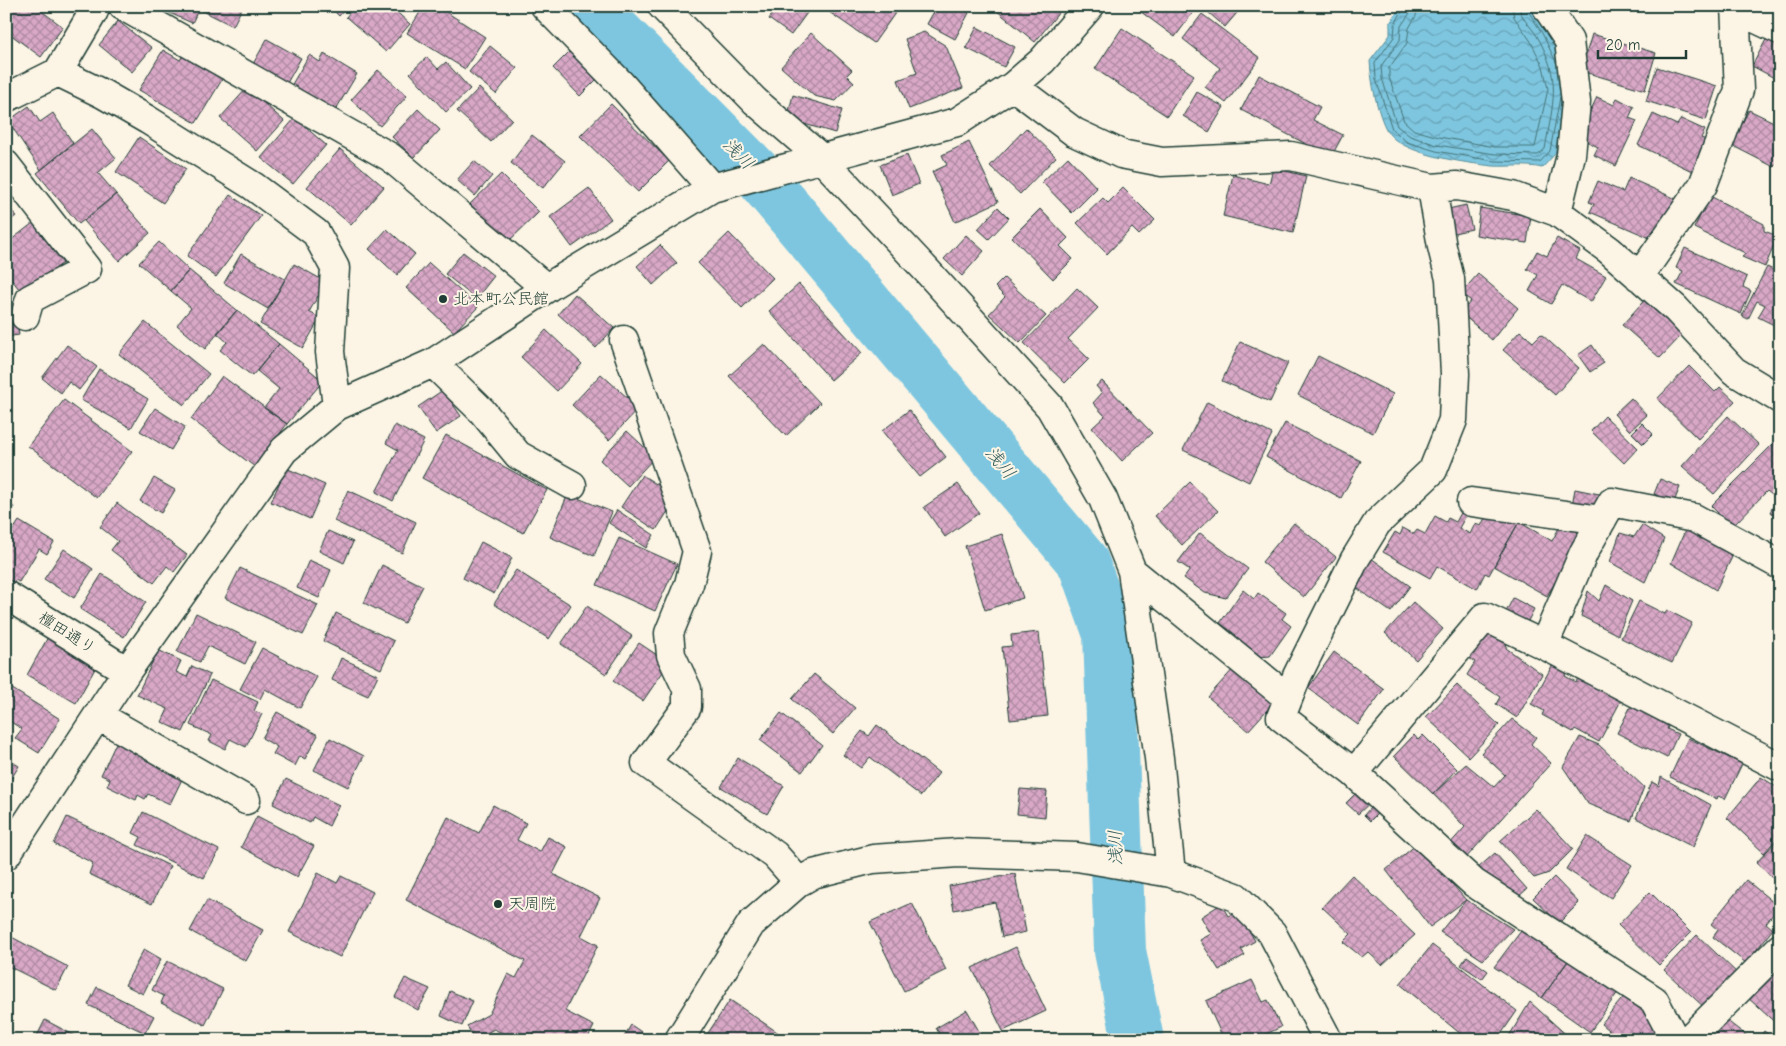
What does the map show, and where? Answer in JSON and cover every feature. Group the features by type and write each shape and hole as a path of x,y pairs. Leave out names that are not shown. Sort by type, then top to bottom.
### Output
{"street":[{"path":"6,98 58,72 92,8 122,6 390,156 546,288"},
{"path":"545,6 719,186"},
{"path":"662,6 812,160 928,272 1050,407 1103,499 1132,571 1159,758 1163,872"},
{"path":"6,855 127,671 284,450 337,406 433,363 546,288 719,186 958,122 1013,86 1042,61 1090,6"},
{"path":"1546,6 1569,41 1576,102 1571,155 1557,212"},
{"path":"1639,277 1703,185 1739,90 1735,7 1780,30"},
{"path":"58,72 103,94 156,125 253,186 316,234 336,268 330,352 337,406"},
{"path":"1013,86 1074,132 1120,154 1162,162 1291,156 1432,188 1457,186 1514,196 1557,212 1609,250 1676,309 1734,371 1780,399"},
{"path":"6,165 87,268 30,299 25,316"},
{"path":"1432,188 1442,247 1450,279 1456,374 1453,420 1433,470 1378,523 1355,558 1280,717 1354,773 1474,883 1654,1000 1675,1040"},
{"path":"624,340 697,551 689,584 669,632 671,655 687,689 687,707 646,763 775,855 799,882"},
{"path":"433,363 482,411 518,455 572,485"},
{"path":"1471,502 1602,520"},
{"path":"1544,645 1584,552 1612,502 1694,518 1780,565"},
{"path":"1132,571 1288,698"},
{"name":"檀田通り","path":"6,595 127,671"},
{"path":"1354,773 1485,617 1544,645 1780,767"},
{"path":"99,716 246,800"},
{"path":"679,1040 751,924 799,882 813,874 873,859 958,853 1077,856 1163,872 1236,898 1272,933 1328,1040"},
{"path":"1688,1040 1780,948"}],"water":[{"path":"1401,6 1530,7 1546,30 1561,60 1567,89 1555,154 1542,168 1493,166 1435,156 1406,146 1387,131 1375,97 1370,61 1390,35 1390,23"}],"building":[{"path":"11,6 35,6 63,27 41,57 6,31 6,13"},
{"path":"154,6 200,6 192,23"},
{"path":"200,6 243,6 233,26 199,9"},
{"path":"329,6 348,6 339,16"},
{"path":"355,6 390,6 410,24 386,52 346,17"},
{"path":"424,6 437,6 485,37 465,69 407,33"},
{"path":"778,6 812,6 791,35 769,19"},
{"path":"833,6 900,6 874,43 829,12"},
{"path":"937,6 955,6 969,13 955,39 927,24"},
{"path":"991,6 1055,6 1060,11 1035,42"},
{"path":"1133,6 1198,6 1175,37"},
{"path":"1201,6 1242,6 1242,7 1225,27"},
{"path":"1202,14 1260,58 1226,103 1205,87 1220,68 1183,39"},
{"path":"118,21 152,48 132,72 99,45"},
{"path":"977,27 1015,47 1004,67 966,48"},
{"path":"1122,28 1194,75 1167,116 1095,69"},
{"path":"924,32 946,46 963,88 909,109 898,80 917,73 905,39"},
{"path":"1770,32 1780,37 1780,81 1752,66"},
{"path":"811,33 852,70 847,75 854,82 836,101 814,96 781,67"},
{"path":"1592,34 1656,53 1645,90 1581,71"},
{"path":"267,39 301,58 287,83 253,64"},
{"path":"490,46 517,68 496,94 469,72"},
{"path":"163,50 180,60 184,54 223,78 196,123 139,90"},
{"path":"570,51 597,79 580,96 553,68"},
{"path":"324,54 357,74 335,111 291,86 309,55 320,62"},
{"path":"427,57 438,69 446,62 470,89 446,112 410,73"},
{"path":"1657,67 1717,86 1706,120 1646,101"},
{"path":"378,70 407,96 380,126 351,100"},
{"path":"1259,75 1320,107 1313,120 1343,135 1331,157 1241,110"},
{"path":"247,88 284,121 257,151 220,118"},
{"path":"479,88 512,119 491,142 457,111"},
{"path":"1197,92 1224,107 1209,132 1183,116"},
{"path":"793,95 842,110 835,133 787,119"},
{"path":"1597,97 1614,105 1617,98 1634,107 1629,118 1637,121 1616,166 1594,155 1598,147 1578,137"},
{"path":"611,104 669,161 638,192 580,136"},
{"path":"29,106 40,122 53,113 73,143 41,170 8,121"},
{"path":"418,109 440,130 414,158 392,137"},
{"path":"1749,110 1780,125 1780,156 1774,167 1731,145"},
{"path":"1653,114 1677,125 1681,119 1705,130 1701,138 1711,142 1696,173 1638,145"},
{"path":"295,118 326,145 293,184 261,158"},
{"path":"1026,128 1056,157 1020,194 990,166"},
{"path":"92,129 116,158 98,173 116,194 79,224 37,173"},
{"path":"532,135 565,161 543,188 511,163"},
{"path":"139,137 186,169 163,203 116,172"},
{"path":"969,142 998,202 955,222 932,172 947,165 942,155"},
{"path":"340,149 384,187 351,225 307,187"},
{"path":"907,155 919,184 892,195 880,165"},
{"path":"1068,157 1097,188 1072,213 1042,182"},
{"path":"474,161 492,176 475,196 457,180"},
{"path":"1273,168 1306,176 1293,233 1223,216 1233,175 1269,184"},
{"path":"501,174 539,212 508,242 470,204"},
{"path":"1629,178 1683,202 1657,241 1590,212 1594,204 1589,202 1598,181 1623,192"},
{"path":"589,188 611,219 572,247 550,217"},
{"path":"1123,188 1155,220 1139,235 1132,228 1107,254 1077,223 1103,198 1108,203"},
{"path":"116,194 150,233 119,261 84,221"},
{"path":"230,195 261,216 216,277 187,256"},
{"path":"1710,196 1764,224 1764,231 1778,236 1765,267 1742,257 1745,253 1694,228"},
{"path":"6,203 16,216 6,224"},
{"path":"1466,205 1472,229 1450,234 1444,210"},
{"path":"998,207 1009,218 989,239 978,229"},
{"path":"1480,208 1531,216 1527,243 1476,235"},
{"path":"1040,209 1068,238 1060,246 1073,259 1053,279 1012,237"},
{"path":"33,223 63,263 22,293 6,272 6,244"},
{"path":"387,229 415,254 397,275 369,249"},
{"path":"729,233 773,278 742,308 698,263"},
{"path":"966,235 984,251 962,276 944,259"},
{"path":"1557,238 1580,251 1576,259 1606,276 1591,302 1562,285 1551,304 1529,291 1538,275 1527,269 1537,251 1547,256"},
{"path":"159,242 189,270 171,291 139,263"},
{"path":"660,245 677,263 653,285 637,266"},
{"path":"1685,248 1747,277 1743,287 1751,291 1741,314 1676,284 1683,271 1676,268"},
{"path":"463,252 494,276 476,299 445,274"},
{"path":"241,254 285,279 268,309 224,283"},
{"path":"429,263 478,307 454,332 406,288"},
{"path":"294,264 326,282 309,312 320,318 303,348 260,324"},
{"path":"1767,267 1780,273 1780,328 1758,317 1765,305 1757,301 1748,319 1742,316"},
{"path":"189,270 237,310 205,349 177,325 191,308 171,291"},
{"path":"1478,274 1518,308 1492,340 1461,313 1471,301 1461,293"},
{"path":"1004,278 1046,316 1020,343 989,314 1005,297 995,287"},
{"path":"799,284 862,353 831,380 769,311"},
{"path":"1077,288 1098,308 1068,339 1089,359 1065,383 1024,343"},
{"path":"575,294 614,328 596,348 558,314"},
{"path":"1650,294 1681,336 1660,358 1622,325"},
{"path":"237,310 279,344 252,376 220,350 227,342 217,333"},
{"path":"145,322 209,374 184,405 119,354"},
{"path":"17,323 19,335 6,337 6,325"},
{"path":"546,330 582,364 557,391 521,357"},
{"path":"1520,331 1533,342 1541,334 1579,368 1555,395 1503,350"},
{"path":"1240,342 1288,363 1270,402 1222,381"},
{"path":"279,344 323,381 287,424 264,408 279,389 257,371"},
{"path":"764,344 820,403 786,436 729,376"},
{"path":"67,345 97,367 79,390 69,382 61,393 42,378"},
{"path":"1592,345 1604,363 1590,372 1578,355"},
{"path":"1318,356 1393,394 1373,433 1298,395"},
{"path":"1689,366 1715,392 1720,387 1735,401 1698,439 1657,399"},
{"path":"99,369 148,399 131,428 81,400"},
{"path":"601,374 639,408 609,440 572,405"},
{"path":"222,376 287,424 255,467 191,419"},
{"path":"1102,381 1152,433 1122,461 1092,428 1105,416 1093,403 1102,393 1096,386"},
{"path":"443,390 461,416 436,433 418,407"},
{"path":"1631,398 1647,415 1630,431 1614,414"},
{"path":"64,400 132,451 97,498 28,446"},
{"path":"1207,402 1272,434 1249,482 1183,450"},
{"path":"155,408 185,427 171,450 140,431"},
{"path":"909,410 946,457 920,477 882,431"},
{"path":"1605,416 1638,448 1624,463 1591,431"},
{"path":"1728,416 1759,445 1714,494 1682,466"},
{"path":"1285,423 1361,461 1341,498 1266,457"},
{"path":"1642,423 1653,434 1643,444 1632,433"},
{"path":"395,425 424,440 393,501 376,492 398,450 386,443"},
{"path":"627,431 655,457 628,486 600,460"},
{"path":"446,435 547,490 523,533 422,478"},
{"path":"1776,441 1780,444 1780,521 1770,512 1777,499 1767,491 1732,527 1711,506"},
{"path":"286,468 325,485 310,519 271,502"},
{"path":"642,475 677,497 656,530 621,507"},
{"path":"154,478 175,490 161,513 140,501"},
{"path":"1660,479 1680,487 1674,502 1654,494"},
{"path":"1190,482 1218,511 1182,545 1155,516"},
{"path":"958,484 979,513 945,537 924,507"},
{"path":"1575,489 1604,495 1602,510 1572,505"},
{"path":"348,490 416,522 402,553 334,521"},
{"path":"568,494 612,512 594,556 550,537"},
{"path":"6,502 14,507 6,518"},
{"path":"117,503 187,555 174,572 167,566 154,583 111,550 118,541 100,527"},
{"path":"617,510 654,535 646,548 609,523"},
{"path":"1462,511 1467,514 1459,528 1470,534 1475,524 1481,526 1486,516 1519,522 1489,575 1485,573 1477,589 1437,566 1430,578 1383,552 1395,532 1400,535 1403,528 1414,534 1417,530 1425,534 1435,516 1446,522 1448,518 1456,522"},
{"path":"19,521 54,542 47,554 39,549 19,582 15,580 11,587 6,584 6,541"},
{"path":"1519,522 1552,541 1559,528 1585,531 1547,596 1494,566"},
{"path":"1294,523 1336,557 1304,597 1262,562"},
{"path":"1642,525 1664,539 1645,582 1610,562 1620,533 1634,537"},
{"path":"1687,526 1734,553 1716,590 1671,563"},
{"path":"328,531 353,542 344,563 319,551"},
{"path":"1200,533 1248,569 1226,598 1205,593 1184,578 1190,570 1178,562"},
{"path":"1002,534 1023,598 985,610 965,546"},
{"path":"619,538 677,564 655,611 597,585"},
{"path":"481,542 512,558 494,594 463,578"},
{"path":"64,549 93,569 74,598 44,579"},
{"path":"1371,558 1410,586 1391,612 1351,584"},
{"path":"309,560 331,570 319,598 297,588"},
{"path":"382,565 423,586 404,623 364,603"},
{"path":"240,568 318,605 303,635 225,598"},
{"path":"516,570 571,605 549,639 494,604"},
{"path":"102,574 146,602 124,637 80,609"},
{"path":"1606,585 1632,601 1618,635 1581,616 1588,591 1599,601"},
{"path":"1243,590 1254,599 1258,593 1286,613 1282,619 1291,626 1270,656 1259,657 1234,639 1236,635 1220,623"},
{"path":"1513,598 1534,609 1526,625 1505,614"},
{"path":"1639,601 1665,614 1667,610 1692,623 1672,663 1621,638"},
{"path":"1413,602 1443,629 1416,660 1385,633"},
{"path":"587,606 632,636 606,674 561,644"},
{"path":"196,613 256,642 245,664 208,646 200,662 177,652"},
{"path":"336,613 394,641 381,669 323,641"},
{"path":"1482,626 1507,641 1506,648 1542,674 1517,718 1496,704 1500,697 1467,675 1475,662 1463,654"},
{"path":"1039,632 1048,716 1010,720 1002,647 1012,646 1011,635"},
{"path":"48,637 97,665 76,703 27,675"},
{"path":"639,643 669,663 643,701 613,681"},
{"path":"262,648 317,677 300,708 265,689 260,699 240,689"},
{"path":"158,650 181,661 176,672 187,677 192,666 210,675 183,732 162,722 168,709 137,695"},
{"path":"1334,652 1384,689 1358,725 1308,688"},
{"path":"341,658 378,675 368,696 332,680"},
{"path":"1553,664 1567,672 1565,676 1576,682 1581,672 1624,695 1599,742 1575,729 1573,732 1542,715 1544,711 1531,704"},
{"path":"1235,667 1275,701 1248,731 1208,697"},
{"path":"814,674 855,708 833,734 792,699"},
{"path":"211,680 258,702 254,711 262,714 246,747 230,739 225,749 209,741 212,735 190,725"},
{"path":"6,685 60,719 39,753 15,738 22,729 6,719"},
{"path":"1457,685 1499,725 1469,757 1426,717"},
{"path":"1633,702 1671,721 1667,729 1678,734 1667,758 1617,733"},
{"path":"277,712 318,735 305,759 300,756 295,766 273,754 277,747 262,738"},
{"path":"781,713 822,745 802,772 760,740"},
{"path":"1512,719 1536,737 1531,744 1551,763 1466,858 1447,847 1465,827 1433,794 1466,764 1494,787 1505,775 1481,753"},
{"path":"877,725 939,773 921,796 870,757 861,768 843,755 862,731 869,736"},
{"path":"1414,735 1418,740 1423,735 1457,769 1433,794 1394,756"},
{"path":"1580,737 1599,745 1644,787 1631,821 1588,804 1563,767"},
{"path":"330,738 364,756 348,787 314,770"},
{"path":"1688,738 1742,764 1725,799 1718,796 1717,799 1670,777"},
{"path":"116,743 184,775 170,804 148,794 145,799 138,795 136,800 107,786 110,779 101,775"},
{"path":"6,758 19,766 6,787"},
{"path":"738,758 784,786 767,814 721,787"},
{"path":"1661,777 1711,805 1693,847 1636,818 1652,782 1659,786"},
{"path":"1761,777 1780,789 1780,835 1764,853 1727,818"},
{"path":"286,779 339,805 329,826 313,817 310,823 273,804"},
{"path":"1362,787 1374,799 1358,814 1346,803"},
{"path":"1020,789 1047,791 1045,817 1017,814"},
{"path":"1376,801 1383,808 1370,821 1364,815"},
{"path":"493,805 526,823 517,840 540,852 548,837 567,847 553,874 600,898 581,936 598,945 565,1011 594,1026 587,1040 515,1040 494,1029 475,1040 467,1026 489,1014 508,974 516,978 525,961 406,900 448,817 479,833"},
{"path":"1536,809 1573,849 1549,873 1534,878 1500,841"},
{"path":"143,812 219,850 204,878 137,845 141,837 133,833"},
{"path":"257,816 314,846 297,877 241,847"},
{"path":"67,817 170,866 152,904 89,874 93,863 54,844"},
{"path":"1587,836 1632,865 1611,898 1566,869"},
{"path":"1778,839 1780,840 1780,884 1756,863"},
{"path":"1417,844 1466,900 1430,927 1386,870"},
{"path":"1495,853 1527,889 1509,905 1477,869"},
{"path":"318,873 337,883 341,876 373,892 340,957 289,932"},
{"path":"1015,874 1026,932 1002,937 995,902 954,910 949,886"},
{"path":"1352,875 1415,935 1382,965 1368,952 1362,957 1343,942 1351,934 1322,907"},
{"path":"1554,877 1579,903 1559,923 1533,898"},
{"path":"1746,880 1779,907 1766,923 1773,929 1746,963 1713,937 1718,930 1711,924"},
{"path":"1650,892 1691,933 1659,965 1618,925"},
{"path":"207,900 263,930 246,961 190,931"},
{"path":"1466,900 1513,929 1483,960 1440,932"},
{"path":"912,903 946,970 904,991 870,922"},
{"path":"1221,904 1228,916 1238,911 1255,941 1241,949 1245,955 1219,970 1200,940 1211,934 1201,917"},
{"path":"1521,931 1570,958 1542,998 1494,967"},
{"path":"6,934 68,967 56,990 6,965"},
{"path":"1697,935 1738,974 1706,1009 1664,970"},
{"path":"1432,945 1517,1011 1497,1040 1468,1040 1400,984"},
{"path":"1016,947 1046,1011 1003,1031 972,968"},
{"path":"144,949 161,959 143,994 125,985"},
{"path":"1467,956 1488,971 1482,979 1461,965"},
{"path":"1570,958 1618,992 1590,1032 1542,998"},
{"path":"167,961 223,989 205,1025 161,1003 164,996 152,990"},
{"path":"1780,962 1780,1027 1747,997"},
{"path":"405,978 430,989 418,1010 395,997"},
{"path":"1252,980 1263,1002 1268,1000 1281,1027 1254,1040 1224,1040 1206,1001"},
{"path":"97,987 154,1016 145,1033 88,1005"},
{"path":"450,991 473,1001 462,1026 441,1016"},
{"path":"1626,994 1655,1015 1660,1033 1654,1040 1620,1040 1601,1024"},
{"path":"730,1000 789,1040 712,1040 706,1036"},
{"path":"1530,1002 1572,1040 1513,1040 1509,1036"},
{"path":"967,1010 984,1040 943,1040 936,1028"},
{"path":"1721,1016 1752,1040 1703,1040"},
{"path":"45,1020 83,1040 35,1040"},
{"path":"631,1025 653,1040 622,1040"},
{"path":"1764,1031 1775,1040 1758,1040"},
{"path":"420,1033 431,1040 417,1040"}],"waterway":[{"name":"浅川","path":"590,6 761,178 1083,562 1109,634 1120,951 1138,1040"}],"place":[{"name":"北本町公民館","path":"443,299"},
{"name":"天周院","path":"498,904"}]}
